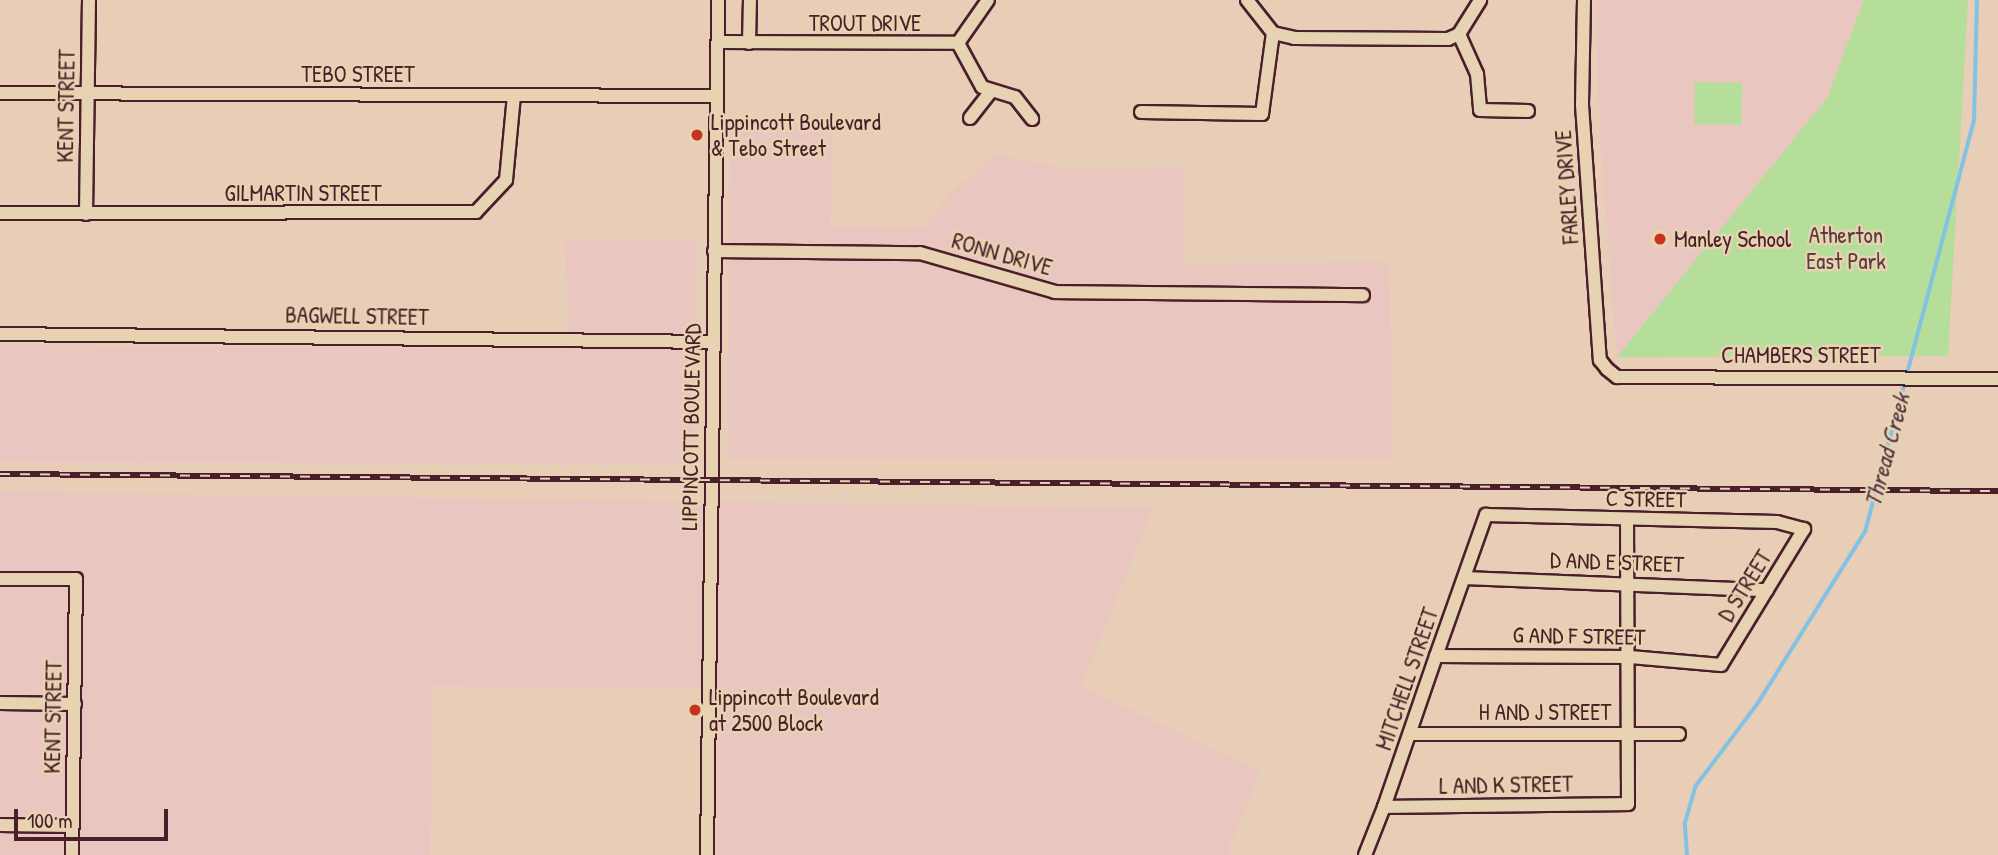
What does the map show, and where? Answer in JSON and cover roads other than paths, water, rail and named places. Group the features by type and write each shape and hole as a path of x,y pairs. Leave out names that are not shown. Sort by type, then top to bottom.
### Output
{"street":[{"name":"KENT STREET","path":"86,214 89,0"},
{"name":"LIPPINCOTT BOULEVARD","path":"707,855 718,0"},
{"path":"749,43 750,0"},
{"path":"988,0 958,43 986,89 1015,97 1032,120"},
{"path":"1141,111 1262,114 1273,33 1247,0"},
{"path":"1273,33 1448,40 1459,34 1479,0"},
{"name":"FARLEY DRIVE","path":"1584,0 1582,105 1600,360 1607,369"},
{"path":"1459,34 1477,74 1480,110 1528,111"},
{"name":"TROUT DRIVE","path":"718,42 958,43"},
{"path":"970,118 986,89"},
{"name":"TEBO STREET","path":"0,93 717,96"},
{"name":"GILMARTIN STREET","path":"0,213 476,212 506,180 514,95"},
{"name":"RONN DRIVE","path":"714,251 920,253 1055,292 1363,295"},
{"name":"BAGWELL STREET","path":"0,334 713,342"},
{"name":"CHAMBERS STREET","path":"1607,369 1617,377 1884,376 1998,379"},
{"name":"C STREET","path":"1486,515 1777,522 1804,529"},
{"name":"MITCHELL STREET","path":"1365,855 1486,515"},
{"path":"1627,520 1630,657 1628,733"},
{"name":"D STREET","path":"1721,664 1804,529"},
{"name":"D AND E STREET","path":"1464,578 1628,581 1767,590"},
{"name":"KENT STREET","path":"0,579 76,579 72,855"},
{"name":"G AND F STREET","path":"1436,656 1630,657 1721,664"},
{"path":"0,704 75,704"},
{"name":"L AND K STREET","path":"1384,807 1628,804 1628,733"},
{"name":"H AND J STREET","path":"1410,734 1679,734"},
{"path":"0,825 72,826"}],"waterway":[{"name":"Thread Creek","path":"1907,374 1974,121 1977,0"},
{"name":"Thread Creek","path":"1687,855 1685,823 1695,787 1758,703 1865,532 1905,382"}],"railway":[{"path":"0,474 1998,491"}],"place":[{"name":"Lippincott Boulevard & Tebo Street","path":"697,135"},
{"name":"Manley School","path":"1660,239"},
{"name":"Lippincott Boulevard at 2500 Block","path":"695,710"}],"park label":[{"name":"Atherton East Park","path":"1846,248"}]}
